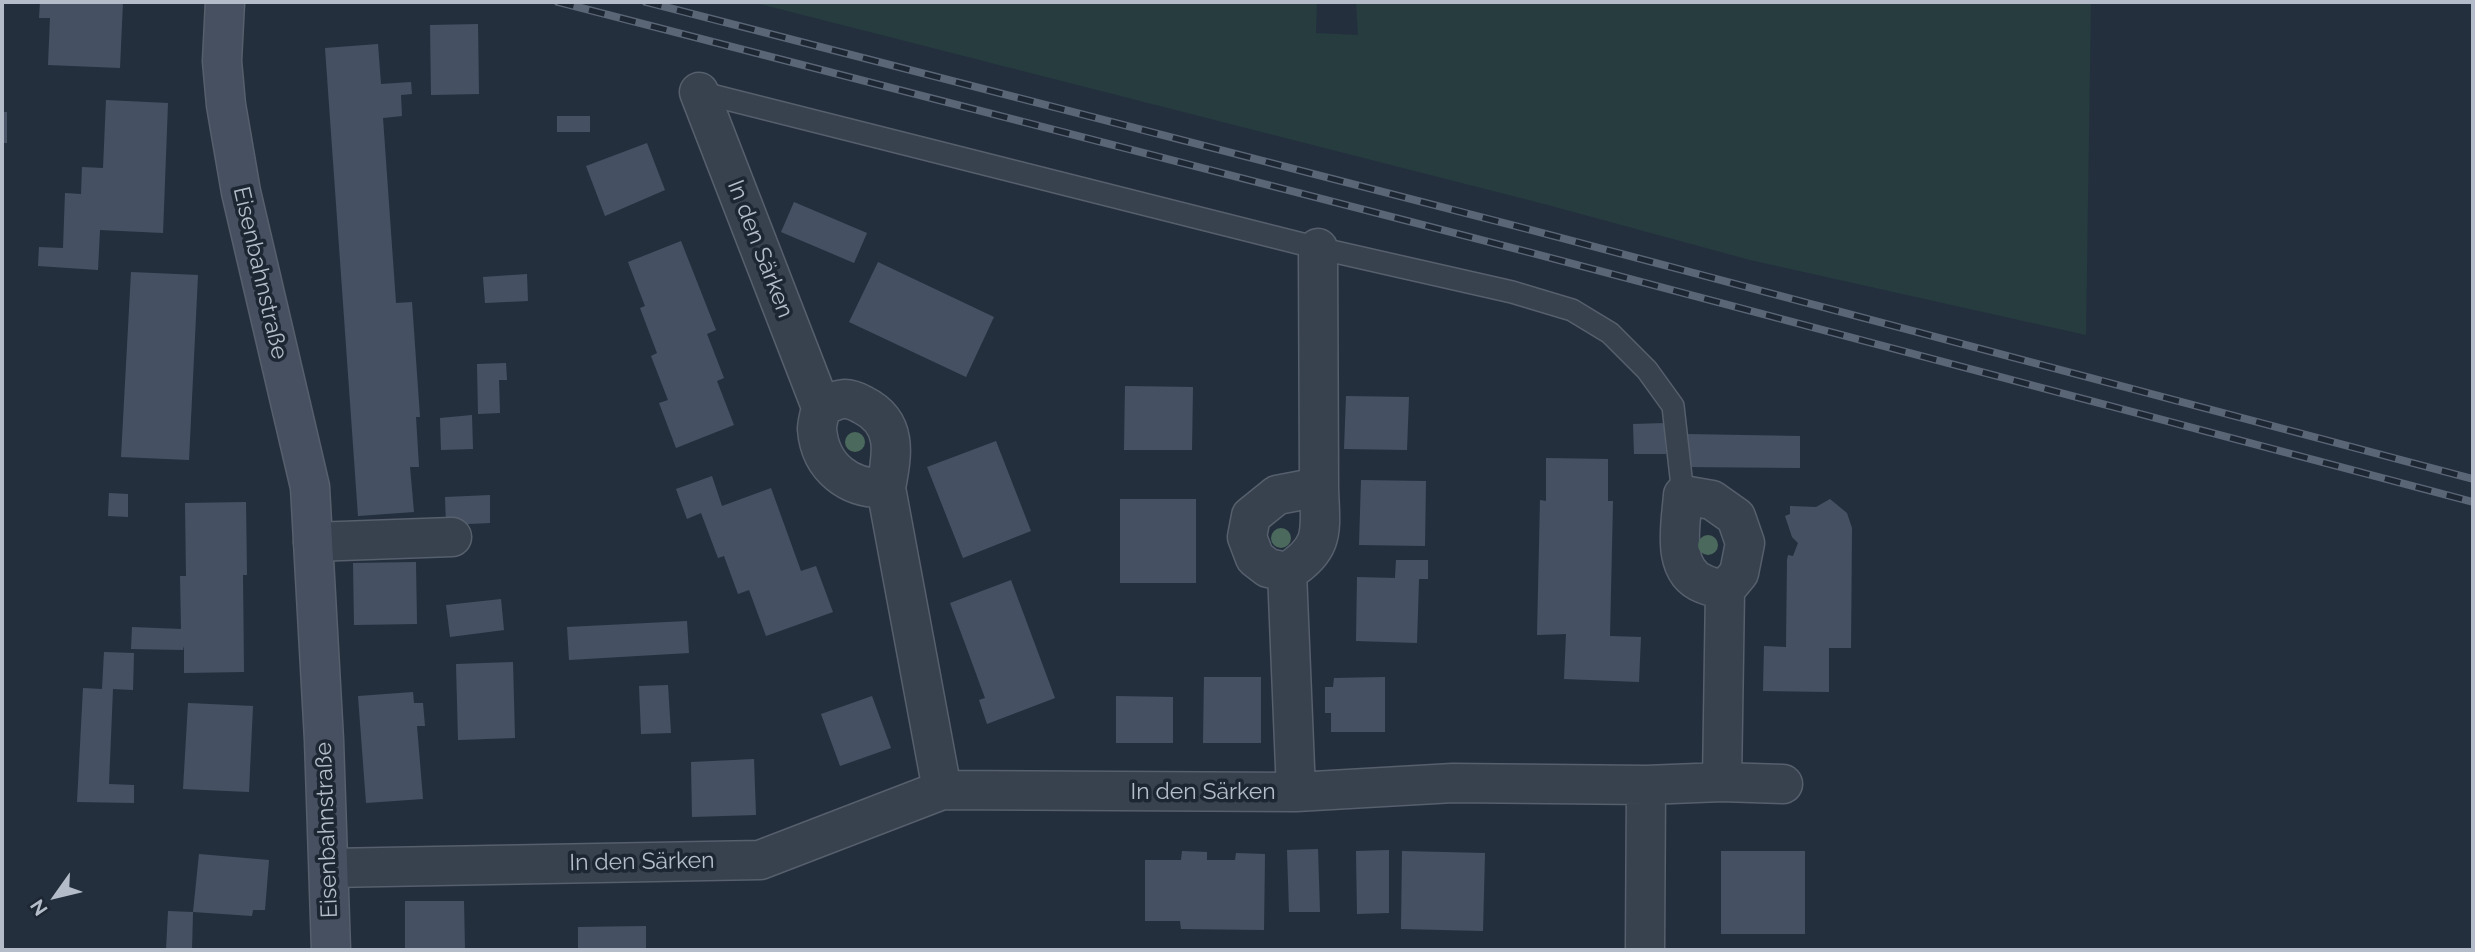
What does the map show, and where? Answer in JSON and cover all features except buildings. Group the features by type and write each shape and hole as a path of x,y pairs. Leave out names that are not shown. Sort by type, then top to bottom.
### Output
{"street":[{"name":"Eisenbahnstraße","path":"225,2 222,61 226,105 241,192 310,487 331,950"},
{"name":"In den Särken","path":"699,92 821,407 817,428 821,445 837,474 868,489 886,488"},
{"path":"1318,248 1320,533 1313,552 1287,572 1268,568 1255,558 1247,537 1251,516 1277,495 1319,487"},
{"path":"821,407 841,398 856,401 871,409 886,423 891,459 886,488 942,790"},
{"path":"1722,782 1725,590 1739,573 1745,543 1736,517 1712,500 1683,495 1679,544 1684,569 1701,584 1725,590"},
{"path":"313,542 452,537"},
{"name":"In den Särken","path":"1287,572 1296,792"},
{"name":"In den Särken","path":"329,867 760,860 942,790 1296,792 1453,783 1783,784"},
{"path":"1645,950 1646,785"}],"lane":[{"path":"699,92 1318,248 1512,292 1572,310 1610,333 1647,370 1672,406 1683,495"}],"green space":[{"path":"752,2 1317,2 1316,33 1358,35 1356,2 2091,2 2086,335 1750,260 1544,204"}],"railway":[{"path":"558,2 1532,253 2473,502"},
{"path":"646,2 1535,231 2473,479"}]}
